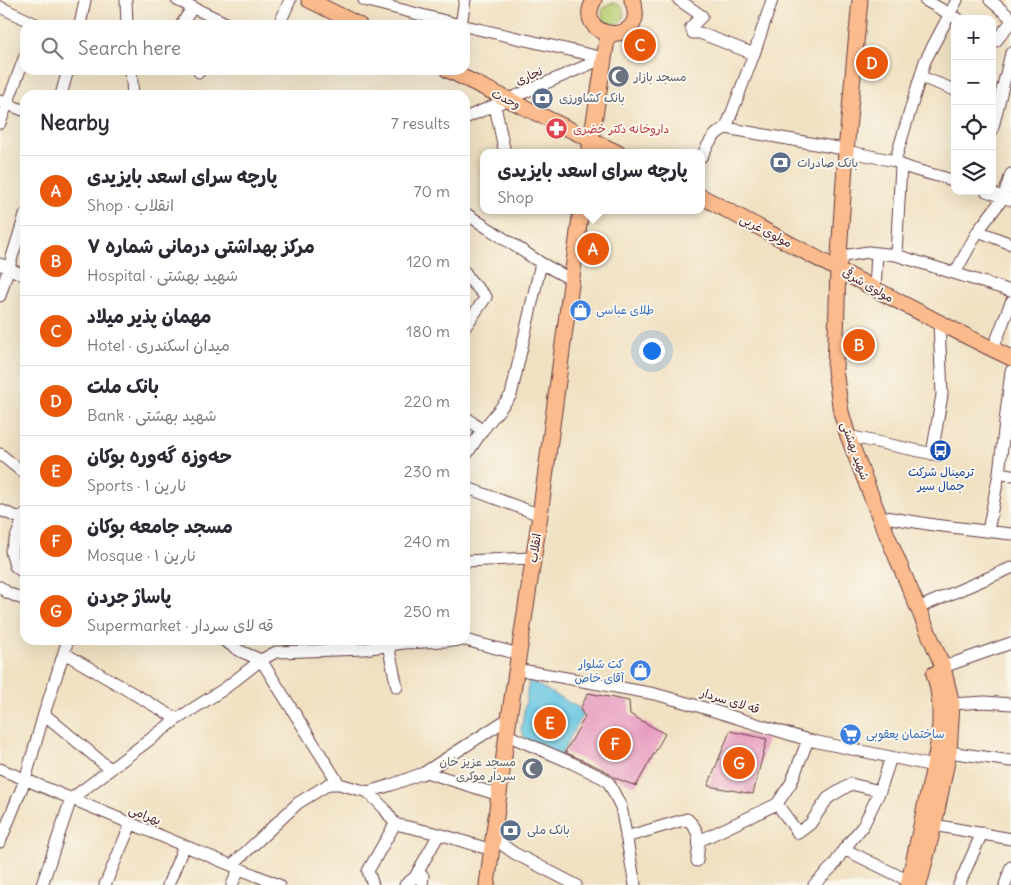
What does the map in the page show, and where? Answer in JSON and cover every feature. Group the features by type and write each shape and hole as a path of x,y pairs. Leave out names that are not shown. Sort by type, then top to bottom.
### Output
{"main road":[{"path":"310,0 349,20"},
{"path":"594,0 590,9 593,22 597,28 608,34 623,32 634,22 635,7 632,0"},
{"name":"شهید بهشتی","path":"851,0 834,267 826,350 835,420 938,683 941,717 912,884"},
{"name":"شهید بهشتی","path":"842,149 860,0"},
{"path":"590,146 608,34"},
{"name":"وحدت","path":"456,75 501,103 590,146"},
{"name":"مولوی غربی","path":"705,199 834,267"},
{"name":"انقلاب","path":"487,885 580,214"},
{"name":"شهید بهشتی","path":"834,267 835,370 841,412 848,436 879,516 943,667 952,704 949,752 934,825 912,884"},
{"name":"مولوی شرقی","path":"834,267 939,323 1011,358"}],"street":[{"path":"81,20 85,0"},
{"path":"126,0 127,20"},
{"path":"177,0 219,20"},
{"path":"281,20 290,0"},
{"path":"364,0 386,3 443,20"},
{"path":"461,20 465,0"},
{"path":"679,0 702,16 690,27 693,33 754,54"},
{"path":"726,128 772,0"},
{"path":"925,0 952,15"},
{"path":"954,15 957,0"},
{"path":"990,0 1011,20 996,38"},
{"path":"0,7 27,20"},
{"path":"184,20 193,7"},
{"path":"896,255 898,163 925,61 951,21"},
{"path":"470,27 604,58"},
{"path":"995,105 1011,52 996,41"},
{"name":"نجاری","path":"470,116 604,58"},
{"path":"0,123 4,102 20,67"},
{"path":"62,90 67,75"},
{"path":"131,75 133,90"},
{"path":"921,76 951,88"},
{"path":"4,102 20,109"},
{"path":"501,103 505,149"},
{"path":"705,150 720,130 726,128 842,149 951,179"},
{"path":"955,273 978,231 1007,199 1011,174"},
{"path":"470,216 541,263 572,280"},
{"path":"0,280 20,228"},
{"path":"978,231 1011,244"},
{"path":"875,290 877,252"},
{"name":"مولوی شرقی","path":"834,267 844,256 877,252 896,255 1011,291"},
{"path":"470,449 511,395 541,263"},
{"path":"5,266 20,274"},
{"path":"0,296 5,266"},
{"path":"470,280 486,297 470,319"},
{"path":"993,349 1011,302"},
{"path":"848,436 935,454 942,395 939,323"},
{"path":"988,531 999,473 1011,371"},
{"path":"470,420 482,431"},
{"path":"0,454 20,470"},
{"path":"999,473 1011,475"},
{"path":"470,489 540,515"},
{"path":"0,510 20,516"},
{"path":"879,516 1011,534"},
{"path":"20,527 11,551 15,566 20,570"},
{"path":"470,560 533,558"},
{"path":"918,608 1011,568"},
{"path":"0,587 20,598"},
{"name":"قه لای سردار","path":"470,642 518,661 655,694 808,740 934,766"},
{"path":"943,667 1011,643"},
{"path":"0,842 25,780 67,645"},
{"path":"231,645 261,660 339,784"},
{"path":"243,652 245,645"},
{"name":"قه لای سردار","path":"71,799 177,720 224,689 261,660 276,652 325,645 364,649 388,645"},
{"path":"388,645 397,687"},
{"path":"64,654 177,720"},
{"path":"952,704 985,702 1011,704"},
{"path":"44,714 110,769"},
{"path":"422,774 509,718"},
{"path":"507,735 572,763 610,783 621,807 634,885"},
{"path":"699,841 777,804 791,783 808,740"},
{"path":"949,752 1011,762"},
{"path":"814,885 834,865 844,849 863,826 880,791 891,757"},
{"name":"بهرامی","path":"0,769 279,885"},
{"path":"368,792 426,772 499,795"},
{"path":"232,885 235,867 298,803 329,784 339,784 368,792 384,808 394,824 493,844 576,885"},
{"path":"777,804 798,833 810,824 828,798 851,784 880,791"},
{"path":"42,885 71,799"},
{"path":"626,837 687,819 695,826 699,841 697,861"},
{"path":"105,885 130,824"},
{"path":"373,885 368,871 394,824"},
{"path":"934,825 1011,839"},
{"path":"959,885 982,833"},
{"path":"405,885 415,877 439,834"},
{"path":"168,885 184,846"},
{"path":"844,849 912,884"},
{"path":"1005,885 1011,866"}],"green space":[{"path":"613,3 621,6 624,14 621,22 613,25 605,22 602,14 605,6"}],"water":[{"path":"529,680 579,708 582,716 560,756 525,738 521,730"}],"building":[{"path":"588,693 629,701 630,714 665,734 636,786 615,778 606,771 565,752 585,717 580,709"},
{"path":"730,731 767,739 753,794 708,786"}],"place":[{"name":"مهمان پذیر میلاد","path":"640,45"},
{"name":"بانک ملت","path":"872,63"},
{"name":"مسجد بازار","path":"618,77"},
{"name":"بانک کشاورزی","path":"543,98"},
{"name":"داروخانه دکتر خضری","path":"557,129"},
{"name":"بانک صادرات","path":"781,163"},
{"name":"پارچه سرای اسعد بایزیدی","path":"593,249"},
{"name":"طلای عباسی","path":"580,310"},
{"name":"مرکز بهداشتی درمانی شماره ۷","path":"859,345"},
{"name":"ترمینال شرکت جمال سیر","path":"941,451"},
{"name":"کت شلوار آقای خاص","path":"640,671"},
{"name":"حه‌وزه گه‌وره بوکان","path":"550,723"},
{"name":"ساختمان یعقوبی","path":"850,734"},
{"name":"مسجد جامعه بوکان","path":"615,744"},
{"name":"پاساژ جردن","path":"739,763"},
{"name":"مسجد عزیز خان سردار موکری","path":"532,769"},
{"name":"بانک ملی","path":"511,830"}]}
